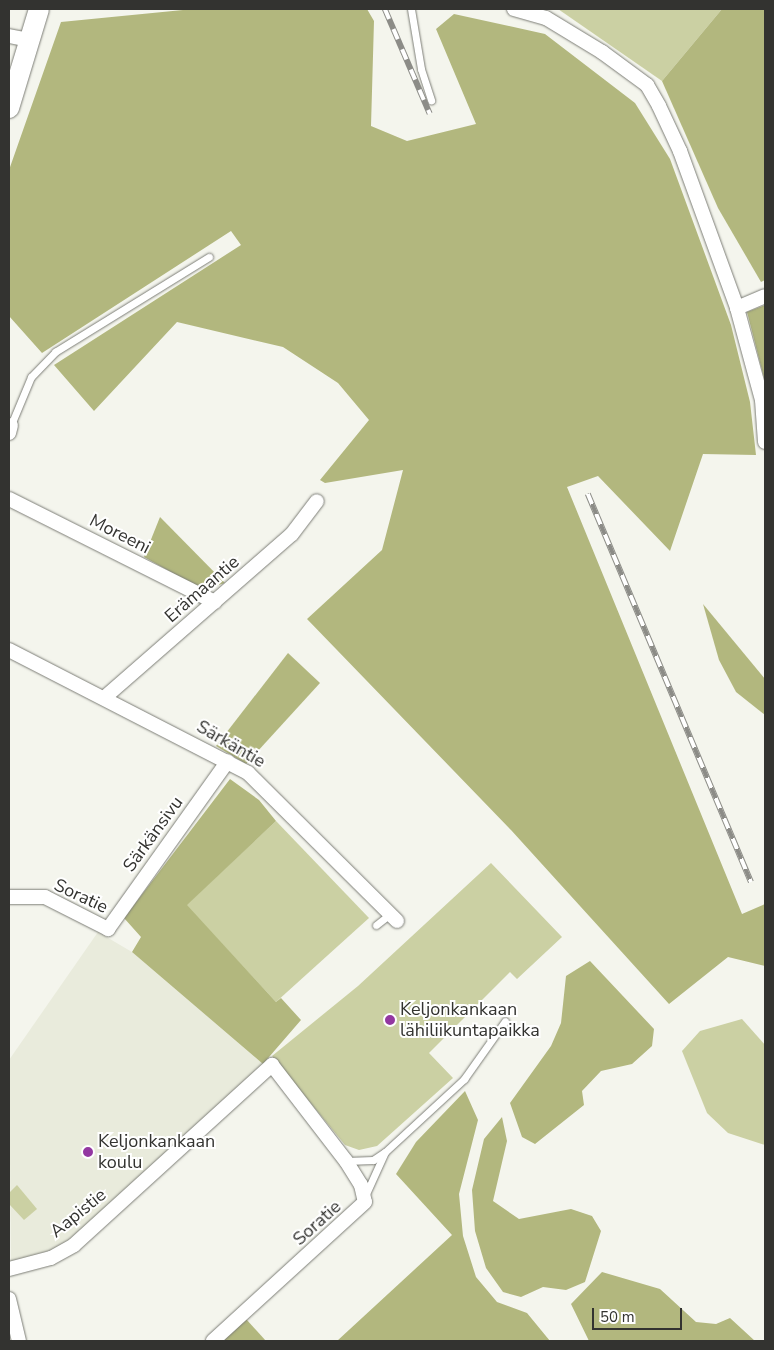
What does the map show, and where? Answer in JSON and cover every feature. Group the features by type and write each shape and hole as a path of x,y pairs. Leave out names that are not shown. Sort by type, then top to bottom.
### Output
{"main road":[{"path":"9,108 39,9"}],"street":[{"path":"514,9 546,18 647,85 680,151 737,308 762,400 765,442"},
{"path":"9,36 30,40"},
{"path":"737,308 765,296"},
{"name":"Moreeni","path":"9,499 215,602"},
{"name":"Erämaantie","path":"104,698 292,534 317,501"},
{"name":"Särkäntie","path":"9,650 228,760 268,788 394,917"},
{"name":"Särkänsivu","path":"108,929 228,760"},
{"name":"Soratie","path":"9,896 45,897 108,929"},
{"name":"Soratie","path":"213,1341 359,1211 365,1196 346,1161 272,1065"},
{"name":"Aapistie","path":"9,1270 51,1258 74,1245 272,1065"},
{"path":"9,1299 19,1341"}],"lane":[{"path":"411,9 421,69 432,100"},
{"path":"10,429 31,377 55,352 210,257"},
{"path":"376,925 394,917"},
{"path":"346,1161 373,1160 385,1152 464,1079 505,1021"},
{"path":"365,1196 385,1152"}],"shaded area":[{"name":"Keljonkankaan koulu","path":"98,932 132,952 263,1064 70,1241 48,1253 11,1263 9,1060"}],"green space":[{"path":"193,9 367,9 374,21 371,126 407,141 476,124 436,29 454,14 545,34 635,103 670,159 731,325 750,402 756,455 703,454 670,551 598,476 567,487 742,914 765,904 765,966 728,957 669,1004 511,830 307,619 382,550 403,470 325,483 320,480 369,420 338,383 283,347 177,322 94,411 54,365 241,245 231,231 42,353 9,316 9,170 61,22"},
{"path":"558,9 722,9 662,81"},
{"path":"722,9 765,9 765,280 761,282 718,208 662,81"},
{"path":"765,305 765,382 747,312"},
{"path":"160,517 225,583 203,590 144,557"},
{"path":"703,604 765,679 765,715 736,692 719,660"},
{"path":"288,653 320,683 246,764 216,746"},
{"path":"230,779 259,800 276,821 187,905 276,1002 281,998 301,1020 263,1064 132,952 141,937 124,918"},
{"path":"276,821 369,918 276,1002 186,905"},
{"name":"Keljonkankaan lähiliikuntapaikka","path":"491,863 562,937 517,979 510,972 429,1053 453,1078 377,1146 359,1150 345,1145 272,1056 358,986"},
{"path":"590,961 654,1029 652,1046 632,1064 601,1071 582,1091 584,1105 535,1144 522,1137 510,1103 551,1046 561,1023 566,976"},
{"path":"742,1019 765,1045 765,1145 728,1133 707,1113 682,1051 700,1031"},
{"path":"465,1091 478,1120 459,1194 463,1236 476,1277 497,1302 527,1313 550,1341 337,1341 452,1235 396,1174 416,1142"},
{"path":"502,1117 507,1141 493,1201 519,1219 571,1209 592,1216 601,1231 585,1282 566,1290 543,1287 521,1297 503,1292 486,1268 475,1231 472,1190 484,1139"},
{"path":"17,1185 37,1209 24,1220 9,1204 9,1193"},
{"path":"602,1272 660,1289 696,1322 716,1324 730,1318 755,1341 589,1341 571,1304"},
{"path":"246,1319 266,1341 222,1341"}],"railway":[{"path":"385,9 430,114"},
{"path":"588,494 751,882"}],"place":[{"name":"Keljonkankaan lähiliikuntapaikka","path":"390,1020"},
{"name":"Keljonkankaan koulu","path":"88,1152"}]}
